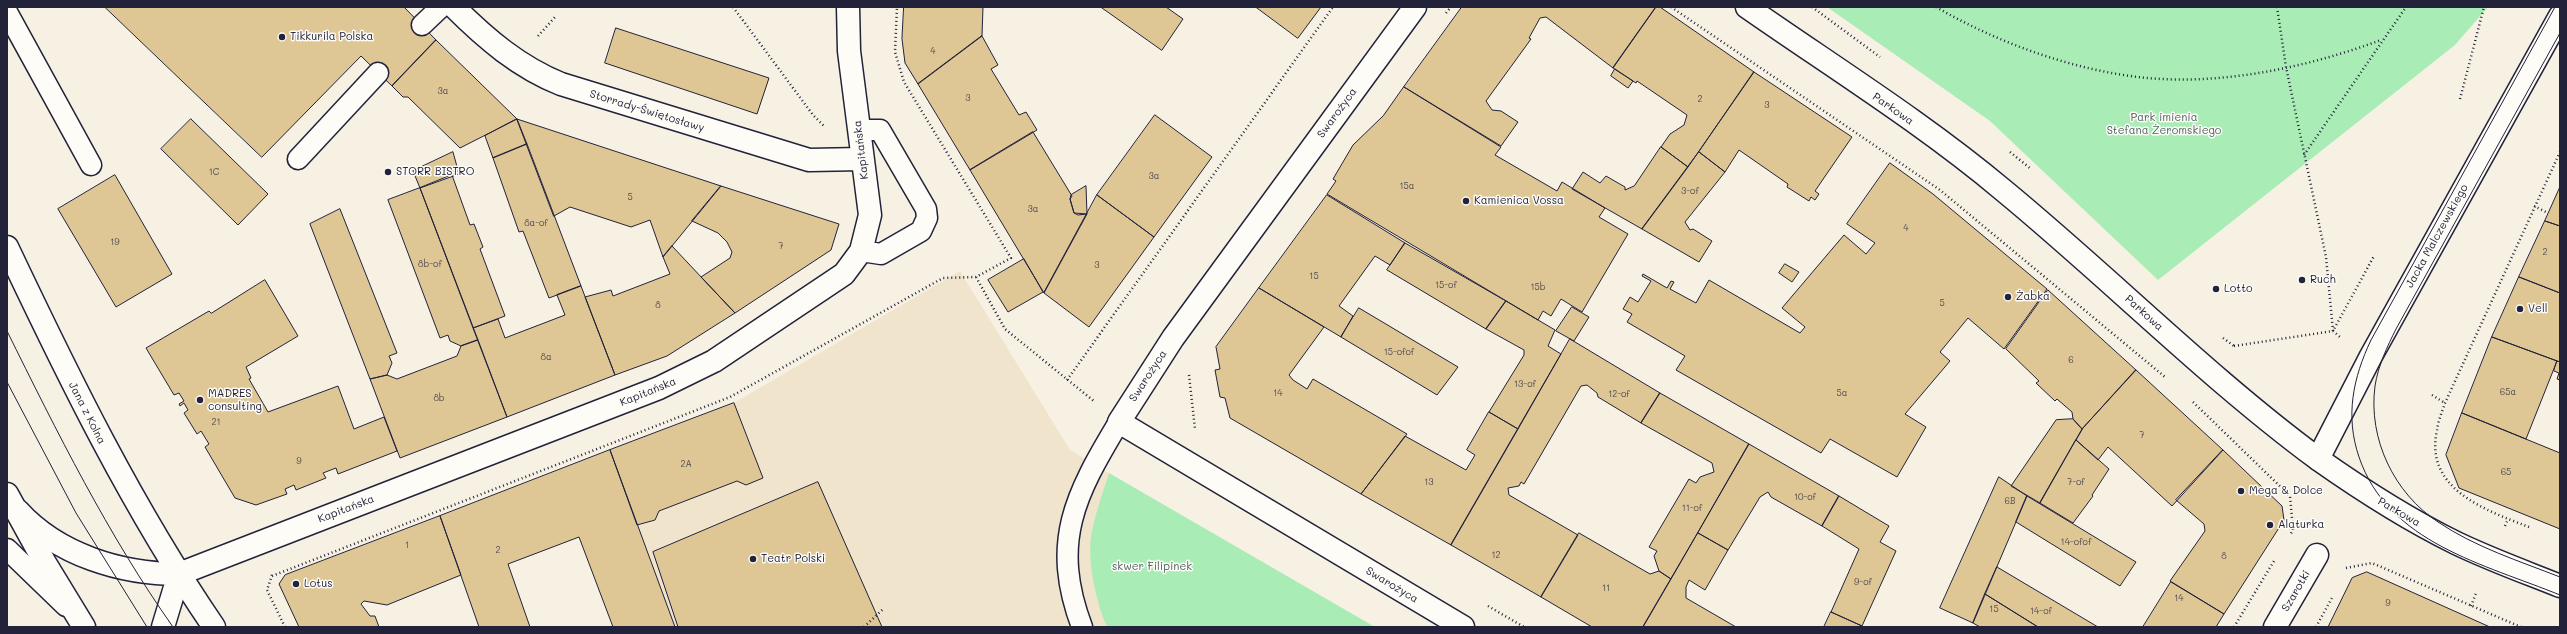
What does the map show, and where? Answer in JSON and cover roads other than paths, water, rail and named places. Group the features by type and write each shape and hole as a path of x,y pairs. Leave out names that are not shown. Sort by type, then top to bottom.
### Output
{"street":[{"name":"Storrady-Świętosławy","path":"454,7 492,43 537,74 561,84 809,160 862,159"},
{"name":"Kapitańska","path":"178,574 659,388 693,372 844,274 860,251 870,215 849,51 848,7"},
{"name":"Swarożyca","path":"1415,7 1173,338 1119,422 1463,627"},
{"name":"Parkowa","path":"1747,7 1979,171 2036,217 2236,395 2318,459 2383,503 2432,531 2457,544 2560,586"},
{"name":"Jacka Malczewskiego","path":"2318,459 2374,350 2560,16"},
{"name":"Jana z Kolna","path":"7,247 91,420 134,501 178,574 214,627"},
{"path":"10,499 43,533 83,556 136,571 178,574 163,627"},
{"path":"10,499 83,625"},
{"name":"Szarotki","path":"2275,627 2317,555"}],"lane":[{"path":"422,25 441,7"},
{"path":"7,12 91,164"},
{"path":"298,159 378,73"},
{"path":"859,130 880,130 926,209 927,218 921,231 881,254 860,251"},
{"path":"1082,627 1070,590 1067,563 1071,523 1078,498 1088,476 1119,422"},
{"path":"7,549 83,625"}],"tram line":[{"path":"2555,7 2371,340 2356,383 2353,397 2352,427 2359,457 2373,486 2392,510 2415,530 2442,547 2560,595"},
{"path":"2560,33 2396,329 2378,371 2375,386 2374,406 2380,445 2387,463 2397,480 2422,510 2438,522 2467,539 2498,553 2560,577"},
{"path":"7,331 64,445 105,520 149,592 173,627"},
{"path":"7,382 76,513 147,627"}],"place":[{"name":"Tikkurila Polska","path":"282,37"},
{"name":"STORR BISTRO","path":"388,172"},
{"name":"Kamienica Vossa","path":"1466,201"},
{"name":"Ruch","path":"2302,280"},
{"name":"Lotto","path":"2216,289"},
{"name":"Żabka","path":"2008,297"},
{"name":"Vell","path":"2520,309"},
{"name":"MADRES consulting","path":"200,400"},
{"name":"Mega & Dolce","path":"2241,491"},
{"name":"Alaturka","path":"2270,525"},
{"name":"Teatr Polski","path":"753,559"},
{"name":"Lotus","path":"296,584"}],"park label":[{"name":"Park imienia Stefana Żeromskiego","path":"2164,124"},
{"name":"skwer Filipinek","path":"1152,567"}]}
